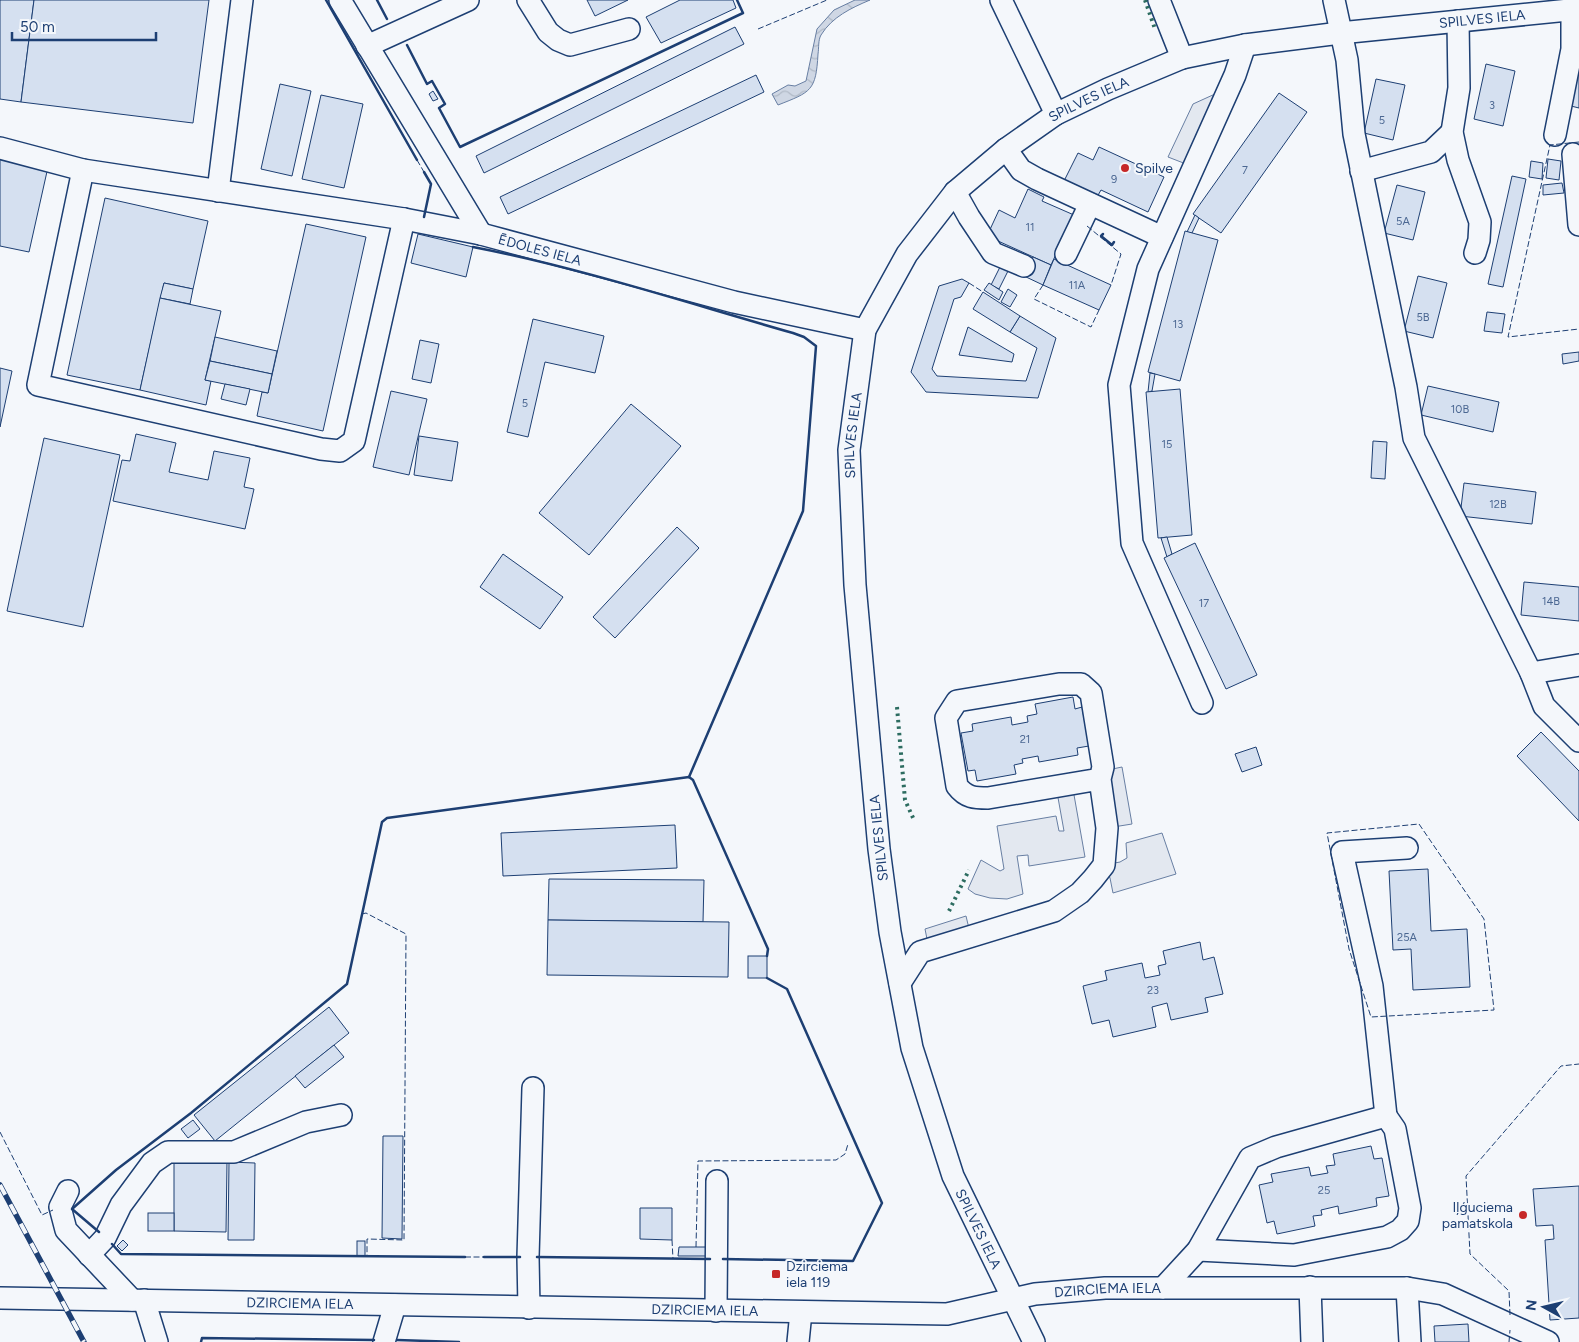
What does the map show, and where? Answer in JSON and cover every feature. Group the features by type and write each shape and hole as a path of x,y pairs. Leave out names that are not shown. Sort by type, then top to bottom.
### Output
{"street":[{"path":"218,191 242,0"},
{"name":"ĒDOLES IELA","path":"340,0 481,234 734,302 866,330"},
{"path":"367,46 468,0"},
{"path":"528,0 548,32 558,40 570,45 629,29"},
{"path":"1000,0 1056,114"},
{"path":"1159,0 1182,58"},
{"path":"1334,0 1347,60 1354,134 1404,379 1414,438 1531,673 1544,706 1579,741"},
{"path":"1555,135 1572,50 1576,9"},
{"name":"SPILVES IELA","path":"1034,1342 953,1176 912,1048 890,932 879,848 855,585 849,450 866,330 907,254 955,192 1006,149 1056,114 1182,58 1246,45 1340,33 1576,9"},
{"path":"1458,21 1460,88 1452,132 1458,160 1480,222 1479,240 1475,253"},
{"path":"1202,703 1132,543 1119,385 1148,269 1232,82 1246,45"},
{"path":"1362,170 1431,152 1452,132"},
{"path":"0,148 83,170 404,219 481,234"},
{"path":"1006,149 1021,170 1162,237"},
{"path":"1571,154 1579,225"},
{"path":"83,170 38,384 321,450 340,451 354,441 404,219"},
{"path":"955,192 969,218 993,253 1024,266"},
{"path":"1066,254 1090,204"},
{"path":"1531,673 1579,666"},
{"path":"900,983 920,952 1054,911 1080,893 1104,865 1107,828 1100,779 1103,767 1091,693 1081,684 1059,684 957,701 946,718 957,786 964,795 988,798 1100,779"},
{"path":"1198,1250 1294,1255 1387,1236 1400,1230 1408,1221 1410,1197 1395,1129 1386,1116 1372,986 1342,852 1407,848"},
{"path":"890,932 920,952"},
{"path":"529,1308 528,1257 533,1088"},
{"path":"90,1255 105,1238 121,1206 152,1163 168,1152 234,1152 306,1122 341,1115"},
{"path":"1163,1288 1198,1250 1250,1158 1276,1146 1386,1116"},
{"path":"716,1311 717,1181"},
{"path":"68,1191 60,1207 61,1218 66,1230 138,1300 157,1342"},
{"path":"1310,1287 1312,1342"},
{"name":"DZIRCIEMA IELA","path":"0,1298 947,1314 1012,1298 1050,1292 1163,1288 1406,1288 1443,1294 1548,1342"},
{"path":"1406,1288 1410,1342"},
{"path":"384,1342 395,1306"},
{"path":"798,1342 801,1312"}],"shaded area":[{"path":"1215,94 1199,169 1168,157 1193,104"},
{"path":"1122,767 1132,824 1107,828 1098,772"},
{"path":"1071,778 1085,857 1029,866 1028,855 1017,856 1023,894 1007,899 990,898 975,894 968,889 981,860 1000,871 1004,869 997,826 1056,816 1059,831 1064,831 1055,781"},
{"path":"1162,833 1176,874 1113,893 1110,878 1104,865 1120,862 1127,858 1126,843"},
{"path":"966,916 971,937 929,949 925,929"}],"water":[{"path":"855,0 870,0 836,18 825,29 819,42 816,76 810,88 798,97 778,105 772,94 788,85 795,86 806,81 817,29 834,10"}],"building":[{"path":"0,0 34,0 21,102 0,99"},
{"path":"34,0 209,0 193,123 21,102"},
{"path":"587,0 628,0 595,16"},
{"path":"680,0 733,0 736,8 661,43 646,17"},
{"path":"735,27 744,44 484,173 476,156"},
{"path":"1486,64 1515,71 1503,126 1474,119"},
{"path":"1579,69 1579,108 1571,106"},
{"path":"756,75 764,92 508,214 500,197"},
{"path":"1376,79 1405,85 1393,140 1364,133"},
{"path":"280,84 311,91 292,176 261,169"},
{"path":"433,91 438,99 433,101 429,94"},
{"path":"1279,93 1307,112 1221,233 1193,214"},
{"path":"321,95 363,104 344,188 302,179"},
{"path":"1099,147 1164,177 1148,212 1101,190 1097,197 1064,181 1078,153 1093,160"},
{"path":"0,157 48,167 29,252 0,246"},
{"path":"1548,159 1561,161 1559,180 1546,178"},
{"path":"1531,161 1543,163 1542,179 1529,177"},
{"path":"1512,176 1526,179 1503,287 1488,284"},
{"path":"1562,183 1564,193 1543,195 1543,185"},
{"path":"1397,185 1425,192 1413,240 1384,233"},
{"path":"1028,189 1044,197 1042,201 1074,215 1051,265 987,236 999,210 1015,218"},
{"path":"105,198 208,221 193,289 164,283 140,390 67,375"},
{"path":"1195,215 1199,218 1192,233 1187,232"},
{"path":"306,224 366,237 323,431 257,416 262,392 268,393"},
{"path":"1185,231 1218,240 1180,381 1148,372"},
{"path":"418,234 473,247 466,277 411,263"},
{"path":"1033,257 1051,265 1043,285 1024,276"},
{"path":"1054,259 1111,285 1099,310 1043,285"},
{"path":"1001,265 1009,269 999,289 991,285"},
{"path":"1418,276 1447,283 1433,338 1404,331"},
{"path":"962,279 969,283 961,297 954,299 932,369 937,376 1026,381 1037,348 1010,332 1020,316 1056,338 1038,398 926,392 911,372 939,286"},
{"path":"164,283 193,289 190,304 160,298"},
{"path":"989,283 1003,292 999,300 984,290"},
{"path":"1008,289 1017,295 1010,307 1001,302"},
{"path":"983,292 1020,316 1010,332 973,309"},
{"path":"160,298 221,311 205,380 211,381 206,405 140,390"},
{"path":"1487,312 1505,314 1502,333 1484,331"},
{"path":"533,319 604,336 595,373 545,362 528,437 507,432"},
{"path":"968,327 1014,354 1012,362 959,355"},
{"path":"215,337 277,351 272,374 210,361"},
{"path":"420,340 439,344 431,383 412,379"},
{"path":"1579,352 1579,361 1563,364 1562,354"},
{"path":"210,361 272,374 268,393 205,380"},
{"path":"0,368 12,371 0,427"},
{"path":"1150,373 1155,374 1152,391 1148,392"},
{"path":"225,384 250,389 246,405 221,399"},
{"path":"1428,386 1499,402 1493,432 1421,415"},
{"path":"1180,389 1192,535 1158,538 1146,392"},
{"path":"391,391 427,399 409,475 373,467"},
{"path":"631,404 681,446 589,555 539,513"},
{"path":"136,434 176,443 169,472 208,480 214,451 250,458 244,487 254,489 245,529 113,501 122,460 130,461"},
{"path":"419,436 458,442 452,481 414,475"},
{"path":"44,438 120,455 83,627 7,611"},
{"path":"1373,441 1387,442 1385,479 1371,478"},
{"path":"1464,483 1536,492 1532,524 1460,516"},
{"path":"677,527 699,548 615,638 593,617"},
{"path":"1167,537 1172,554 1167,557 1161,538"},
{"path":"1195,543 1257,675 1226,689 1164,558"},
{"path":"503,554 563,597 540,629 480,587"},
{"path":"1524,582 1579,587 1579,621 1521,615"},
{"path":"1073,697 1075,709 1082,707 1089,746 1077,748 1078,755 1039,762 1038,756 1022,759 1023,763 1014,765 1016,774 977,781 975,770 968,771 961,733 973,731 972,724 1011,717 1012,725 1028,722 1027,716 1037,714 1035,704"},
{"path":"1541,732 1579,771 1579,821 1517,756"},
{"path":"1256,747 1262,765 1242,772 1235,754"},
{"path":"675,825 677,868 503,876 501,833"},
{"path":"1428,869 1431,931 1467,929 1470,987 1413,990 1411,949 1393,950 1389,871"},
{"path":"549,879 704,880 703,922 548,920"},
{"path":"548,920 729,922 728,977 547,975"},
{"path":"1200,942 1203,960 1214,957 1223,994 1205,998 1208,1012 1171,1020 1167,1003 1152,1007 1156,1027 1113,1037 1109,1020 1092,1024 1083,986 1107,980 1105,971 1142,963 1145,978 1160,975 1158,966 1166,964 1163,951"},
{"path":"748,956 767,956 767,978 748,978"},
{"path":"329,1007 349,1033 215,1141 194,1115"},
{"path":"334,1045 344,1057 305,1088 295,1076"},
{"path":"193,1120 200,1129 188,1138 181,1129"},
{"path":"383,1136 403,1136 402,1239 382,1238"},
{"path":"1371,1146 1374,1159 1382,1158 1389,1196 1376,1198 1377,1206 1339,1214 1338,1206 1321,1210 1322,1215 1313,1216 1315,1226 1277,1234 1274,1221 1267,1223 1259,1185 1273,1182 1271,1174 1309,1167 1311,1176 1328,1173 1326,1166 1335,1165 1333,1154"},
{"path":"174,1161 227,1162 226,1232 174,1231"},
{"path":"229,1162 255,1163 254,1240 228,1240"},
{"path":"1579,1186 1579,1318 1550,1320 1545,1240 1554,1239 1553,1225 1536,1226 1533,1189"},
{"path":"640,1208 672,1208 672,1240 640,1239"},
{"path":"148,1213 174,1213 174,1231 148,1231"},
{"path":"123,1240 128,1245 122,1251 117,1246"},
{"path":"357,1241 365,1241 365,1256 357,1256"},
{"path":"679,1247 708,1247 707,1256 678,1256"},
{"path":"1468,1324 1469,1342 1435,1342 1434,1326"}],"railway":[{"path":"0,1185 84,1342"}],"hedge":[{"path":"1145,0 1155,29"},
{"path":"897,707 905,800 914,820"},
{"path":"949,911 969,870"}],"fence":[{"path":"758,29 827,0"},
{"path":"1579,142 1550,145 1508,337 1579,329"},
{"path":"417,160 424,172"},
{"path":"1087,226 1121,254 1111,285"},
{"path":"969,283 983,292"},
{"path":"1043,285 1034,299 1091,327 1099,310"},
{"path":"1419,824 1484,919 1494,1010 1371,1017 1349,949 1327,833 1419,824"},
{"path":"362,914 366,913 406,934 404,1240 367,1239 367,1256"},
{"path":"1510,1315 1509,1291 1470,1254 1466,1176 1561,1066 1579,1064"},
{"path":"0,1132 42,1215 53,1210"},
{"path":"696,1247 698,1161 836,1160 845,1154 848,1144"},
{"path":"672,1240 673,1259"},
{"path":"465,1257 484,1257"},
{"path":"1509,1342 1510,1330"}],"wall":[{"path":"326,0 417,160"},
{"path":"377,0 387,19"},
{"path":"407,45 427,84 432,81 445,104 439,108 460,147 743,13 737,0"},
{"path":"424,172 431,184 424,217"},
{"path":"1103,234 1101,236 1112,245 1114,242"},
{"path":"473,247 514,255 634,287 793,333 804,337 816,346 803,511 689,777"},
{"path":"99,1232 72,1209 116,1170 191,1113 347,984 382,822 387,818 689,777 693,780 768,949 767,956"},
{"path":"723,1259 853,1261 882,1203 787,989 767,978"},
{"path":"112,1244 121,1254 465,1257"},
{"path":"484,1257 520,1257"},
{"path":"537,1257 710,1259"},
{"path":"201,1342 202,1338 374,1340"},
{"path":"397,1340 459,1342"}],"place":[{"name":"Spilve","path":"1125,168"},
{"name":"Iļģuciema pamatskola","path":"1523,1215"},
{"name":"Dzirciema iela 119","path":"776,1274"}]}
